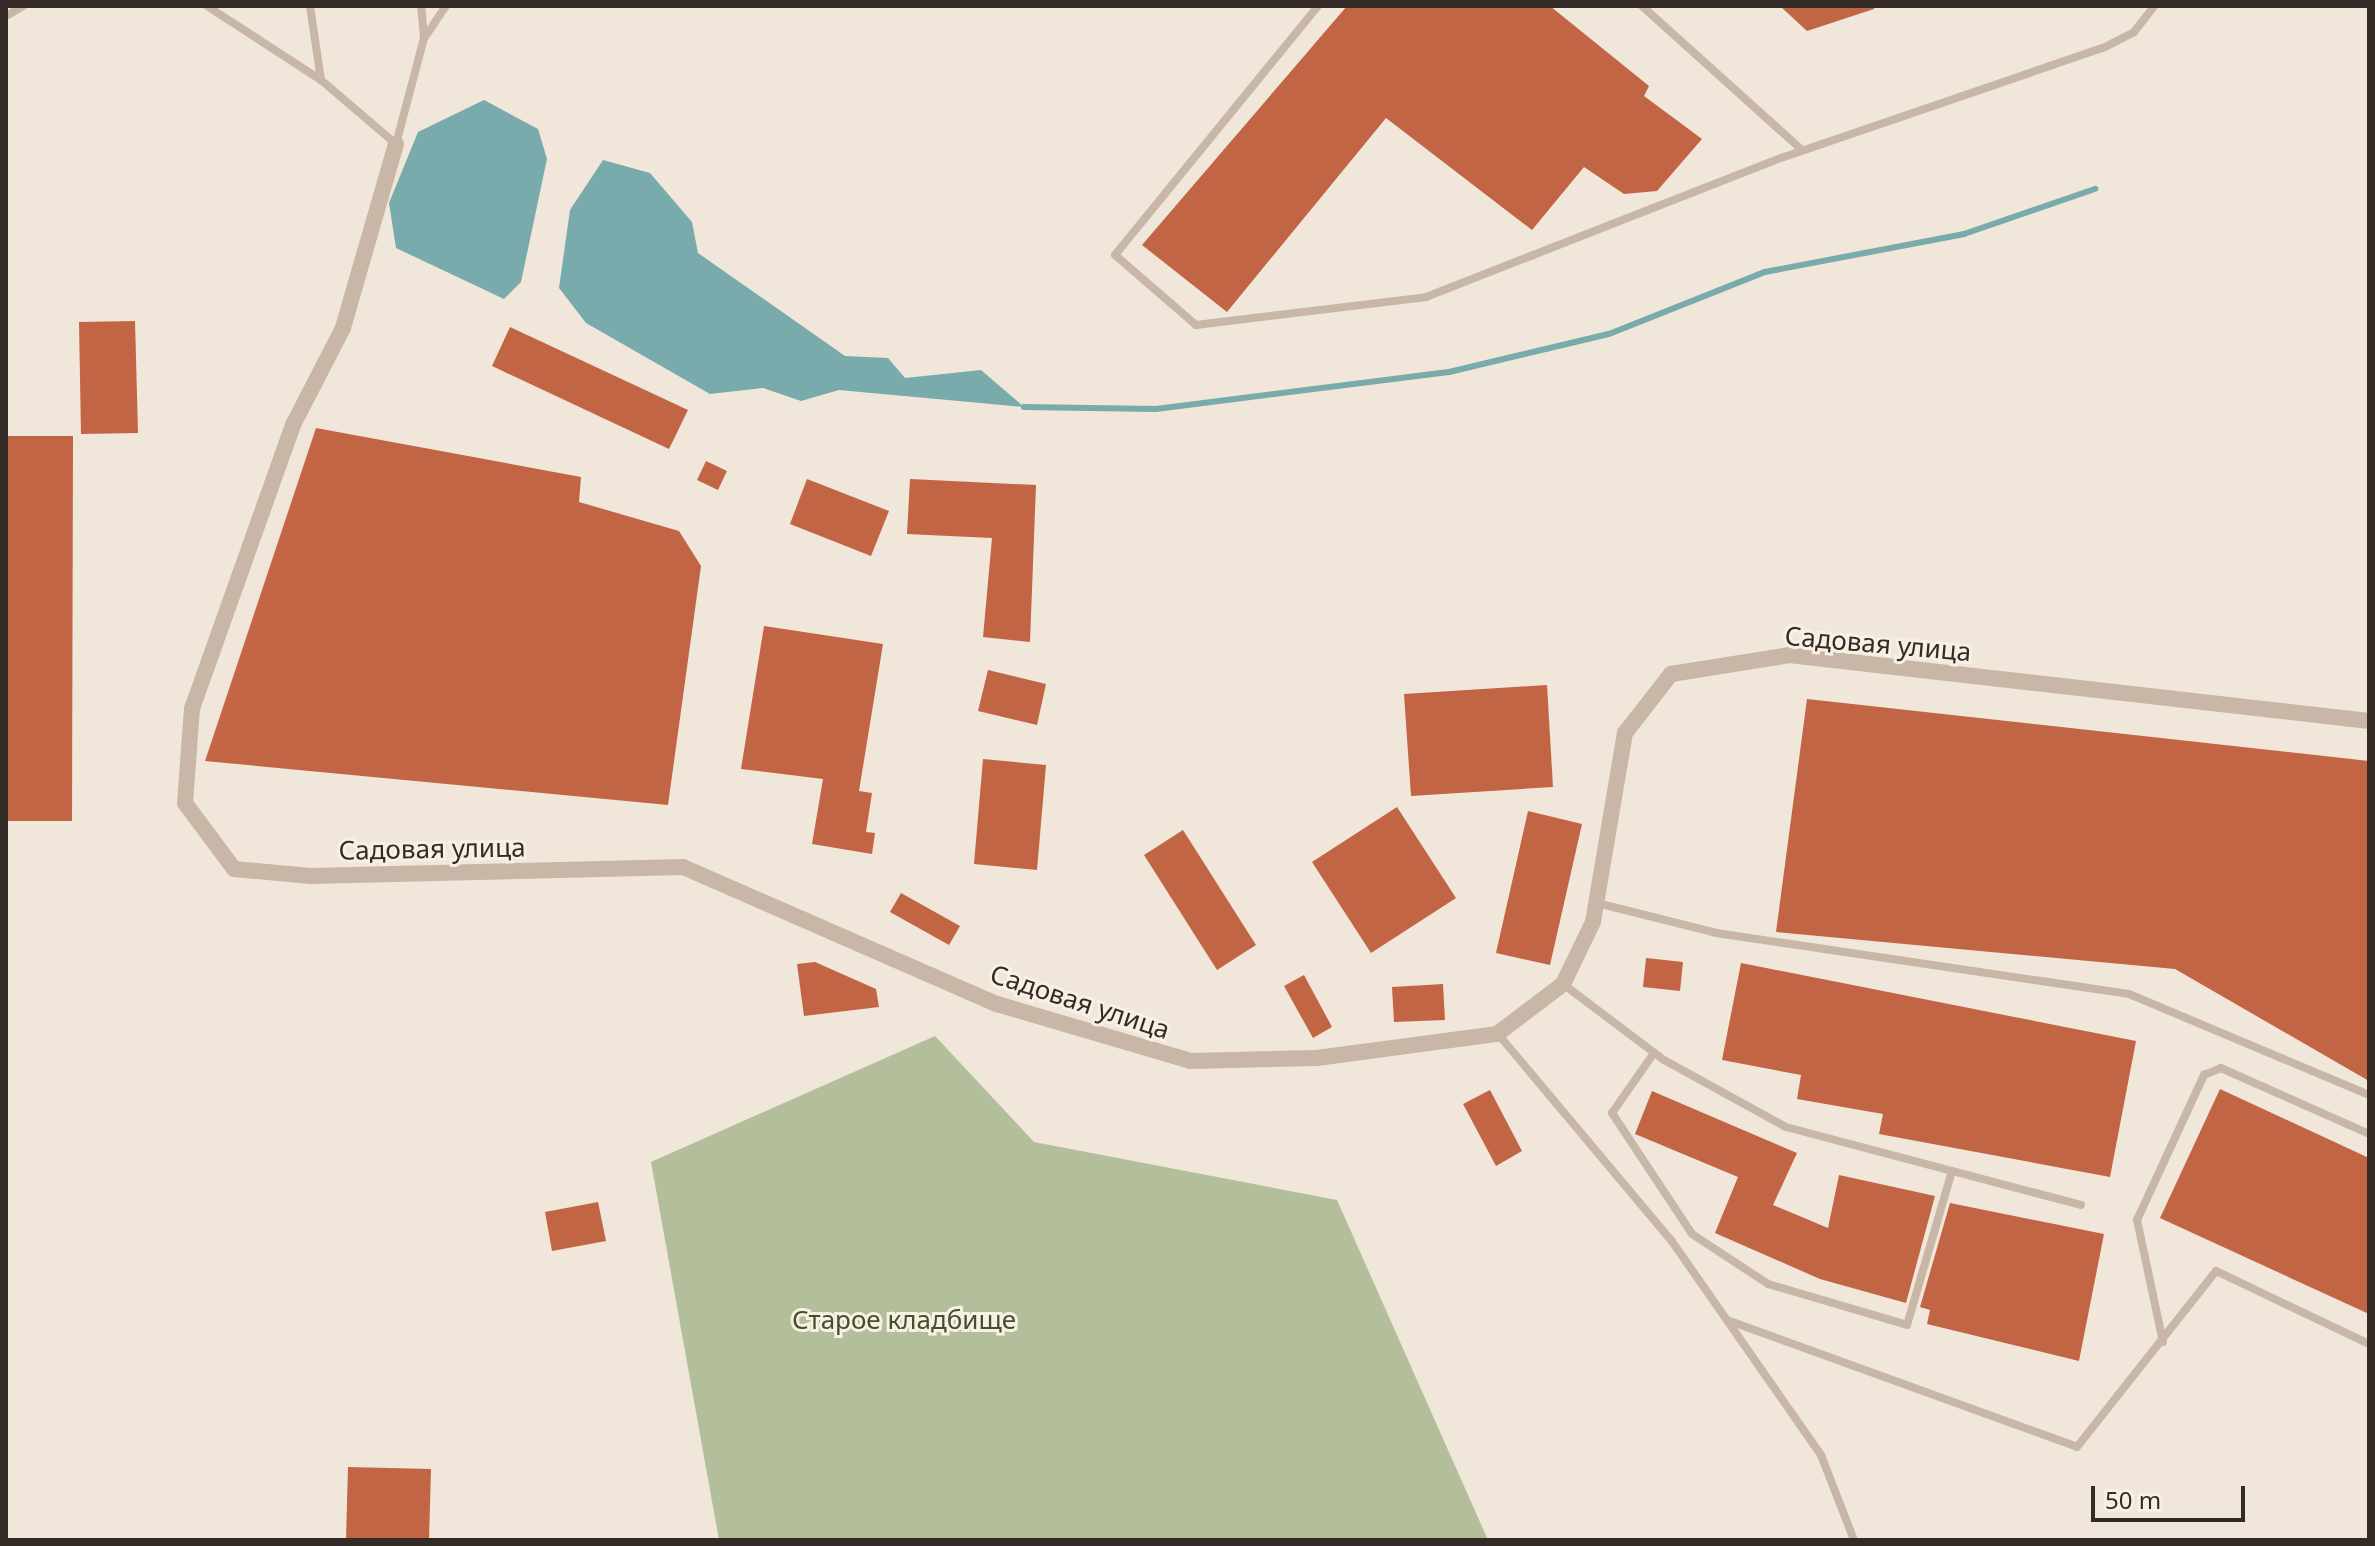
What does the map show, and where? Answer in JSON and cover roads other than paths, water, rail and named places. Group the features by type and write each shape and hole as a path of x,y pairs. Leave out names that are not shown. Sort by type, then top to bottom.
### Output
{"street":[{"name":"Садовая улица","path":"396,144 343,328 287,439 192,708 185,803 234,869 311,876 683,867 997,1004 1191,1061 1317,1058 1497,1034 1563,984 1596,902 1625,733 1671,674 1789,655 2369,721"}],"lane":[{"path":"6,16 23,6"},
{"path":"207,6 321,80 396,144 424,38 446,6"},
{"path":"310,6 321,80"},
{"path":"421,6 424,38"},
{"path":"1318,6 1115,255 1196,325 1426,297 1802,150 2103,48 2134,32 2154,6"},
{"path":"1642,6 1802,150"},
{"path":"1596,902 1716,933 2129,994 2369,1095"},
{"path":"1563,984 1654,1053 1786,1127 2081,1205"},
{"path":"1497,1034 1671,1240 1821,1455 1854,1540"},
{"path":"1654,1053 1612,1113 1692,1234 1768,1284 1907,1325 1952,1171"},
{"path":"2163,1342 2137,1220 2204,1075 2221,1068 2369,1134"},
{"path":"1727,1320 2077,1447 2163,1342 2216,1271 2369,1344"}],"water":[{"path":"484,100 538,129 547,159 521,282 504,299 396,248 389,203 418,132"},
{"path":"603,160 650,173 692,222 698,253 845,356 888,358 905,378 981,370 1024,407 839,390 801,401 763,388 710,394 586,323 559,288 570,210"}],"waterway":[{"path":"1024,407 1156,409 1449,372 1609,334 1765,272 1964,234 2095,189"}],"park label":[{"name":"Старое кладбище","path":"904,1320"}]}
